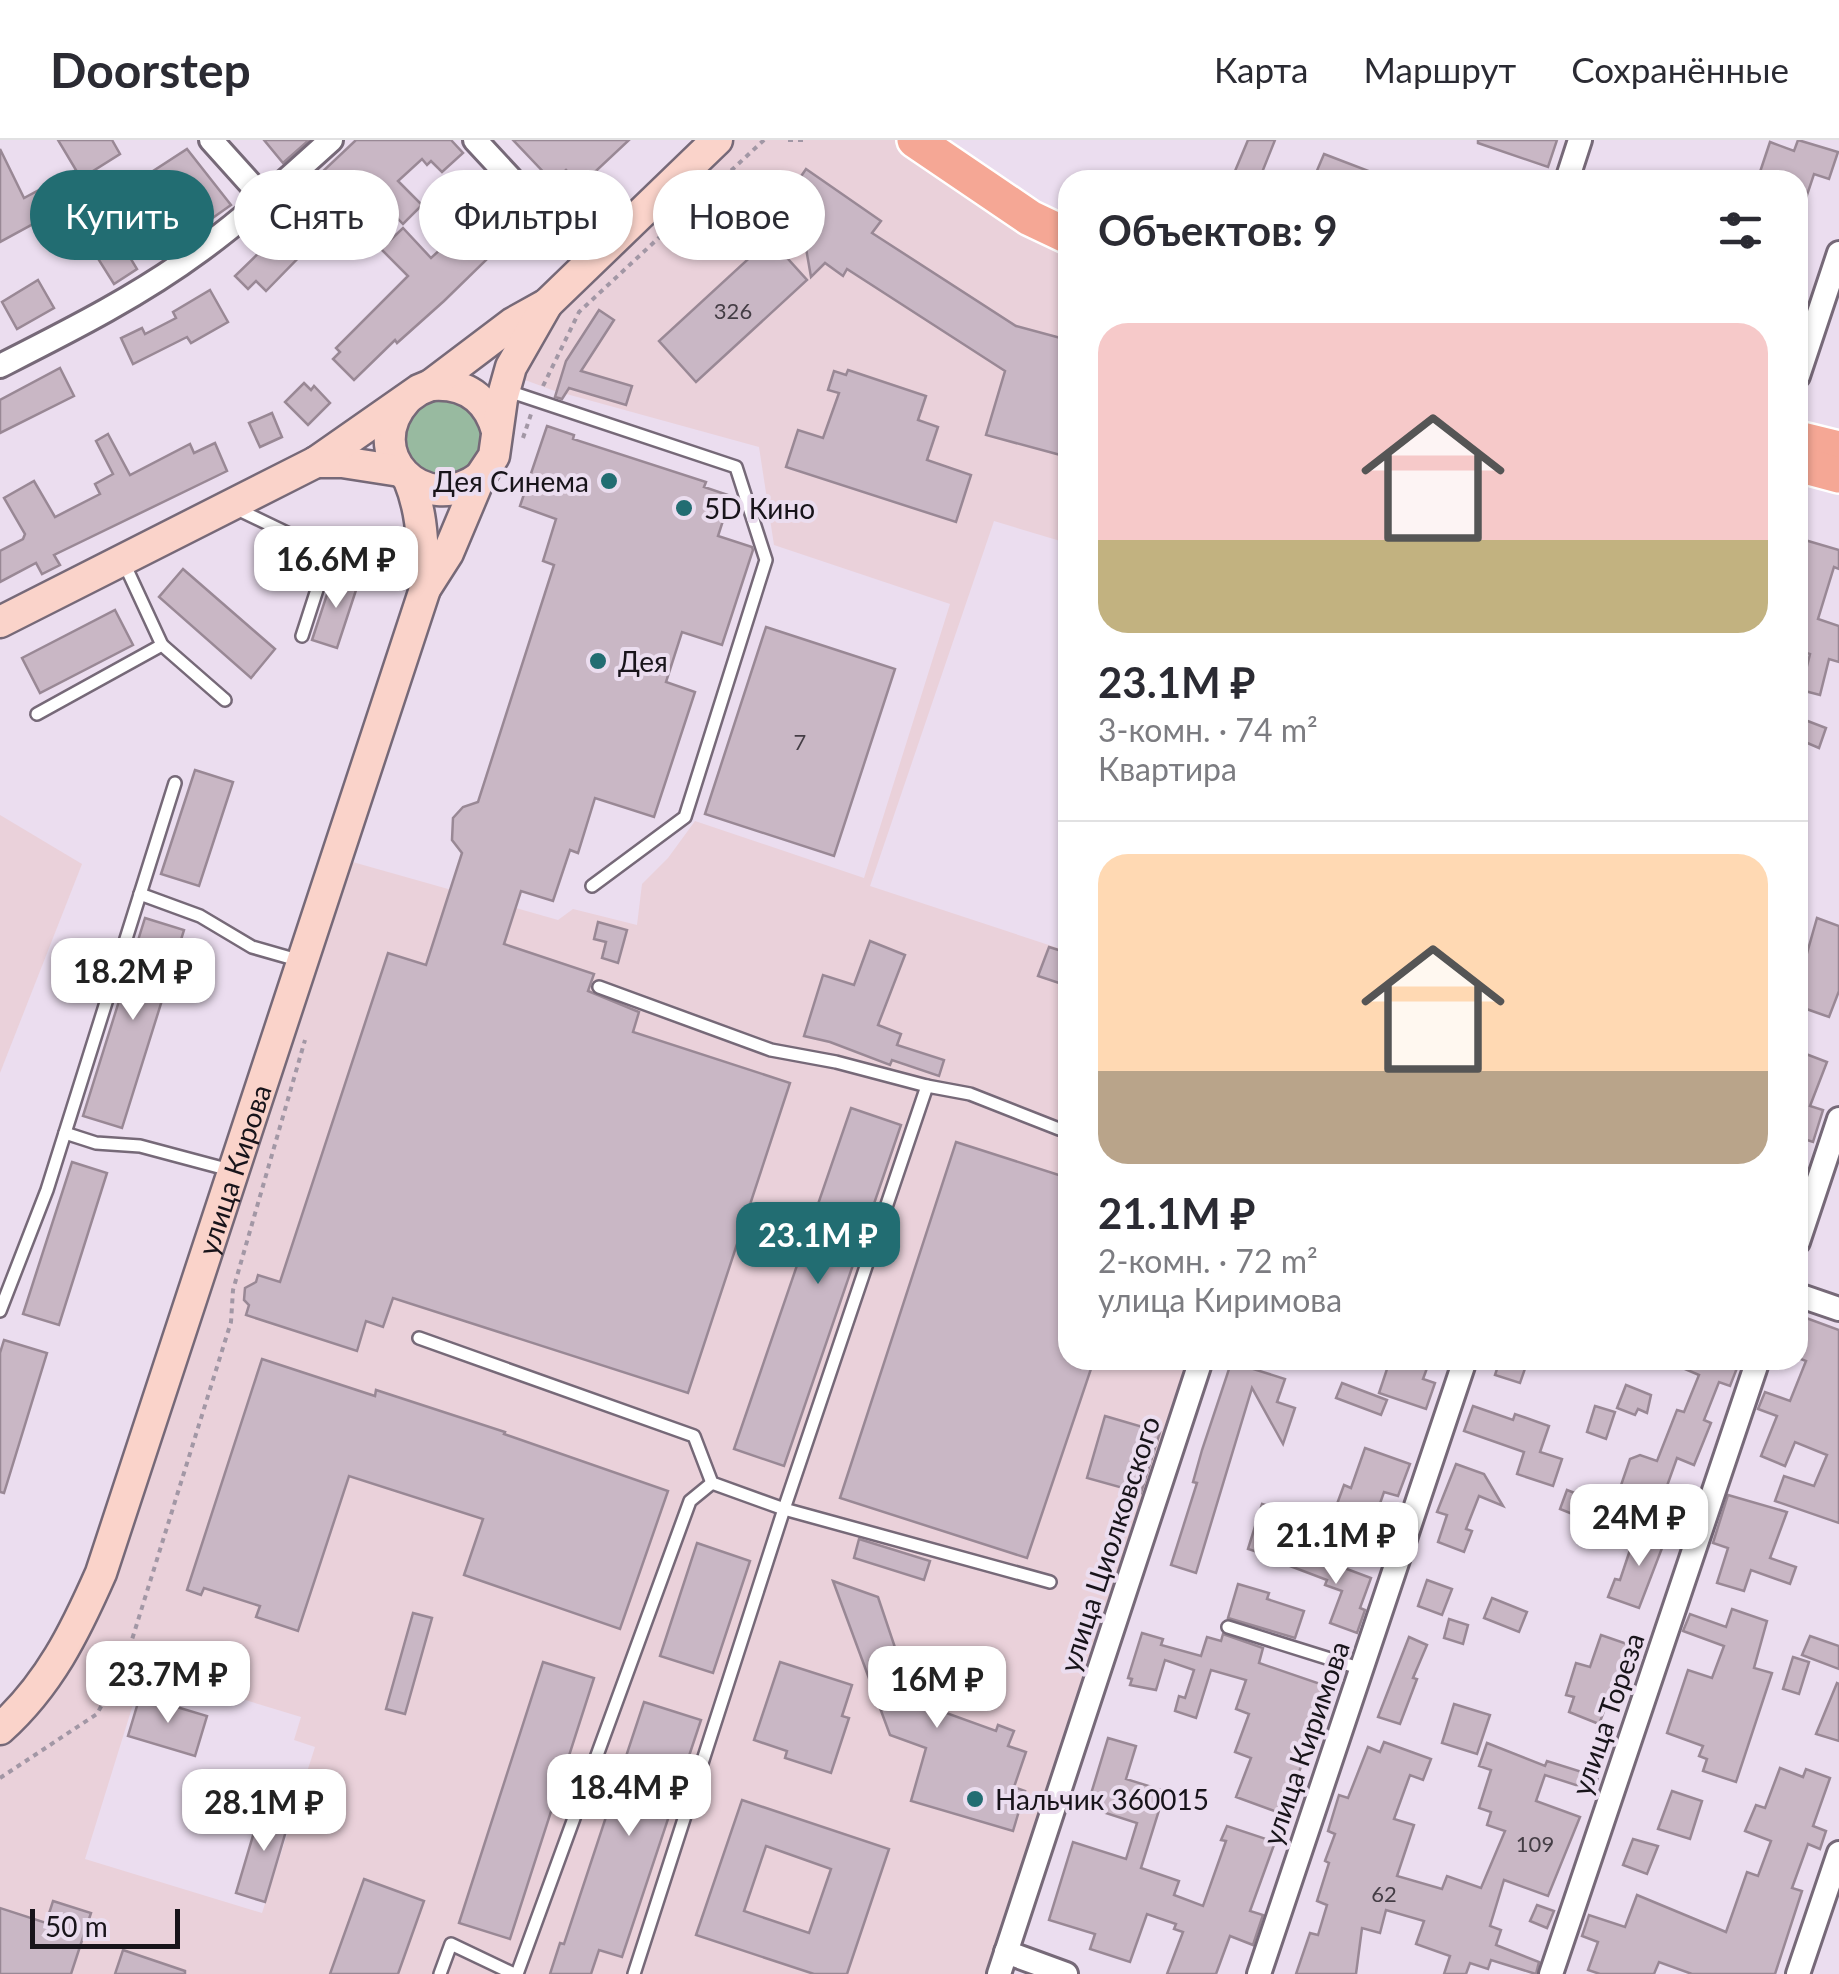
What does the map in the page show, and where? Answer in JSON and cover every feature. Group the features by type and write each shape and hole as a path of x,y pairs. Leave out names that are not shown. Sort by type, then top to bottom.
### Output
{"main road":[{"path":"0,622 316,462 546,304 717,140"},
{"path":"915,140 1030,218 1058,231"},
{"path":"954,140 1058,206"},
{"path":"425,589 448,553 480,477 507,442 505,390 512,367 546,304"},
{"path":"425,589 420,504 390,446 399,408 419,392 456,386 479,397 507,442"},
{"path":"1808,441 1839,449"},
{"path":"316,462 342,462 405,475 420,487 445,492 470,485 480,477"},
{"path":"1808,467 1839,475"},
{"name":"улица Кирова","path":"2,1719 39,1689 59,1661 101,1572 425,589"}],"street":[{"path":"212,140 238,170"},
{"path":"298,170 332,140"},
{"path":"475,140 589,263"},
{"path":"1570,170 1580,140"},
{"path":"3,358 132,296 234,224"},
{"path":"1808,346 1839,254"},
{"path":"1808,1212 1839,1119"},
{"path":"1808,1298 1839,1309"},
{"name":"улица Циолковского","path":"1002,1963 1198,1370"},
{"name":"улица Киримова","path":"1259,1974 1462,1370"},
{"name":"улица Тореза","path":"1551,1974 1755,1370"},
{"path":"1798,1974 1839,1853"},
{"path":"1002,1963 1066,1974"}],"lane":[{"path":"505,390 736,467 766,560 684,816 592,886"},
{"path":"231,506 316,547 323,571 302,636"},
{"path":"122,560 162,645 225,700"},
{"path":"37,714 162,645"},
{"path":"0,1311 65,1133 174,783"},
{"path":"140,894 200,916 252,947 302,961"},
{"path":"600,986 772,1050 970,1094 1058,1129"},
{"path":"634,1974 784,1509 927,1086"},
{"path":"65,1133 96,1142 140,1146 234,1171"},
{"path":"419,1338 694,1436 712,1483 784,1509 1050,1582"},
{"path":"440,1974 450,1944 516,1974 690,1501 712,1483"},
{"path":"1228,1627 1362,1669"}],"path":[{"path":"507,442 536,400 579,312 764,140"},
{"path":"788,140 804,140"},
{"path":"0,1778 96,1714 125,1662 231,1322 232,1290 308,1030"}],"shaded area":[{"path":"717,140 915,140 1058,230 1058,540 994,521 870,886 1058,948 1058,1370 1198,1370 999,1974 0,1974 0,1729 59,1661 335,857 558,920 573,909 637,925 642,884 668,858 695,821 864,878 950,604 774,545 759,447 552,390 509,374 520,349 604,260 633,260 633,229 653,208 653,260 825,260 825,170 689,170","holes":["144,1669 301,1717 294,1740 315,1747 262,1913 85,1859"]},
{"path":"0,815 82,864 0,1073"}],"green space":[{"path":"443,400 470,411 481,438 470,465 443,476 416,465 405,438 416,411"}],"building":[{"path":"58,140 112,140 120,154 95,170 76,170"},
{"path":"264,140 309,140 283,163"},
{"path":"356,140 451,140 463,153 444,170 431,161 427,165 422,159 399,180 399,170 324,170"},
{"path":"513,140 629,140 597,170 542,170"},
{"path":"1248,140 1275,140 1263,170 1235,170"},
{"path":"1478,140 1557,140 1548,167"},
{"path":"1798,140 1838,152 1829,179 1814,174 1808,192 1808,170 1761,170 1770,142 1794,151"},
{"path":"0,149 24,198 30,195 30,226 0,242"},
{"path":"187,149 204,170 155,170"},
{"path":"1324,154 1366,170 1317,170"},
{"path":"399,182 419,202 419,208 403,224 399,220"},
{"path":"825,182 881,221 872,233 1016,326 1058,337 1058,454 986,435 1005,371 847,269 843,276 825,263 811,277 808,260 825,260"},
{"path":"214,183 231,205 214,217"},
{"path":"403,228 419,245 419,260 486,260 354,380 333,359 340,352 336,348 408,276 392,260 399,260 399,232"},
{"path":"99,260 131,260 137,269 114,284"},
{"path":"252,260 296,260 266,291 256,281 248,289 235,276"},
{"path":"747,260 789,260 807,280 696,382 659,341"},
{"path":"38,280 54,308 17,329 2,302"},
{"path":"210,290 228,322 191,343 187,337 133,364 121,338 142,328 145,334 176,318 173,312"},
{"path":"599,310 614,320 581,371 632,386 626,405 569,388 562,399 555,397 566,361"},
{"path":"60,368 74,396 0,433 0,400"},
{"path":"848,370 926,396 918,420 938,427 927,460 971,475 956,522 786,467 798,430 823,438 839,393 828,390 834,371 846,375"},
{"path":"304,383 311,390 314,386 330,403 308,425 285,402"},
{"path":"272,413 282,437 260,447 249,423"},
{"path":"547,426 574,435 573,439 706,482 704,487 731,496 718,536 753,550 722,645 682,632 666,682 695,692 654,817 595,798 578,853 570,850 553,901 521,891 504,944 594,974 588,991 639,1012 633,1032 790,1083 688,1393 393,1298 383,1327 366,1321 357,1351 246,1315 249,1305 244,1300 245,1288 256,1282 258,1275 280,1282 388,953 426,965 462,853 452,840 453,818 463,807 478,802 554,565 543,561 556,519 520,506"},
{"path":"108,434 130,475 190,444 194,453 215,443 227,471 54,555 60,565 42,574 36,563 0,582 0,551 23,539 25,534 4,498 34,481 55,517 100,494 95,484 113,474 96,441"},
{"path":"1808,541 1839,550 1839,569 1834,567 1818,619 1839,626 1839,662 1829,659 1820,695 1808,692"},
{"path":"183,569 275,649 251,678 159,597"},
{"path":"334,573 359,581 337,648 312,640"},
{"path":"115,610 133,645 40,693 22,658"},
{"path":"766,627 895,669 834,856 705,814"},
{"path":"1808,721 1826,728 1819,748 1808,743"},
{"path":"195,770 233,782 199,886 161,874"},
{"path":"145,918 184,930 122,1128 83,1116"},
{"path":"1817,918 1839,926 1839,991 1829,1017 1808,1010 1808,950"},
{"path":"598,922 627,930 618,963 602,958 606,942 594,939"},
{"path":"870,941 905,955 878,1025 901,1034 897,1045 944,1060 939,1076 892,1060 890,1065 804,1036 823,975 854,985"},
{"path":"1049,947 1058,950 1058,983 1038,976"},
{"path":"1808,1055 1827,1062 1810,1106 1823,1110 1813,1142 1808,1140"},
{"path":"851,1108 901,1125 784,1466 734,1449"},
{"path":"956,1142 1058,1175 1058,1370 1091,1370 1027,1558 840,1498"},
{"path":"72,1162 107,1173 59,1325 23,1314"},
{"path":"1808,1319 1839,1330 1839,1523 1775,1501 1784,1476 1814,1486 1827,1455 1795,1442 1785,1466 1761,1456 1777,1416 1758,1409 1765,1392 1790,1401 1802,1370 1808,1370"},
{"path":"4,1340 47,1353 4,1493 0,1492 0,1353"},
{"path":"262,1359 375,1396 376,1390 668,1491 620,1629 464,1575 483,1519 349,1476 298,1631 256,1617 260,1606 204,1588 201,1595 187,1590"},
{"path":"1229,1370 1256,1370 1285,1379 1277,1402 1295,1408 1283,1444 1252,1388 1196,1573 1171,1565 1197,1483 1193,1482"},
{"path":"1387,1370 1426,1370 1423,1379 1435,1383 1426,1409 1379,1393"},
{"path":"1497,1370 1525,1370 1520,1383 1495,1375"},
{"path":"1687,1370 1736,1370 1730,1386 1719,1382 1704,1420 1711,1423 1694,1465 1677,1458 1662,1500 1653,1497 1650,1506 1618,1494 1630,1459 1640,1455 1657,1461 1677,1410 1684,1412 1699,1375"},
{"path":"1342,1383 1387,1400 1381,1415 1336,1398"},
{"path":"1626,1385 1651,1395 1647,1413 1638,1409 1635,1415 1617,1408"},
{"path":"1473,1406 1513,1420 1515,1414 1549,1426 1540,1452 1562,1459 1553,1486 1517,1474 1524,1452 1464,1431"},
{"path":"1595,1406 1615,1412 1606,1439 1587,1432"},
{"path":"1105,1416 1160,1432 1141,1493 1087,1478"},
{"path":"1365,1448 1410,1464 1398,1496 1384,1492 1375,1518 1337,1504 1344,1485 1351,1488"},
{"path":"1456,1464 1484,1474 1503,1506 1479,1496 1466,1529 1472,1531 1464,1552 1438,1542 1447,1515 1437,1512"},
{"path":"1567,1490 1613,1508 1605,1527 1560,1509"},
{"path":"1728,1495 1787,1512 1770,1558 1796,1567 1790,1584 1751,1570 1744,1591 1717,1583 1728,1548 1713,1543"},
{"path":"1262,1504 1293,1513 1279,1559 1248,1549"},
{"path":"1643,1527 1667,1535 1639,1608 1608,1597 1615,1579 1620,1580 1630,1550 1635,1552"},
{"path":"859,1539 930,1561 924,1580 854,1558"},
{"path":"697,1543 750,1561 713,1673 660,1656"},
{"path":"1288,1547 1371,1578 1360,1608 1365,1610 1357,1633 1330,1623 1342,1591 1325,1585 1327,1580 1282,1563"},
{"path":"1427,1580 1452,1589 1442,1615 1418,1606"},
{"path":"833,1581 878,1597 913,1701 996,1731 998,1725 1014,1731 1008,1746 1026,1752 1014,1787 1025,1791 1013,1831 911,1801 926,1748 890,1735"},
{"path":"1238,1584 1269,1593 1267,1599 1304,1611 1295,1638 1228,1618"},
{"path":"1492,1598 1527,1612 1519,1632 1484,1618"},
{"path":"1732,1609 1767,1621 1754,1668 1772,1673 1736,1782 1703,1771 1707,1759 1699,1756 1703,1746 1667,1733 1688,1670 1712,1678 1724,1646 1683,1631 1690,1614 1726,1627"},
{"path":"413,1613 432,1618 405,1714 386,1709"},
{"path":"1449,1619 1468,1625 1463,1644 1444,1638"},
{"path":"1142,1633 1163,1639 1161,1645 1201,1656 1207,1637 1221,1641 1223,1634 1263,1648 1259,1663 1335,1689 1318,1738 1312,1736 1298,1775 1292,1773 1277,1812 1236,1797 1251,1758 1235,1752 1249,1714 1236,1709 1246,1680 1211,1670 1196,1718 1175,1711 1179,1696 1185,1698 1194,1670 1165,1660 1156,1690 1130,1685 1132,1679 1128,1678"},
{"path":"1601,1635 1630,1645 1599,1724 1569,1712 1574,1697 1566,1695 1576,1663 1590,1667"},
{"path":"1810,1636 1839,1646 1839,1669 1802,1655"},
{"path":"1409,1637 1427,1645 1400,1724 1378,1717"},
{"path":"1793,1657 1809,1662 1799,1694 1783,1689"},
{"path":"543,1662 594,1678 510,1939 459,1923"},
{"path":"780,1662 852,1685 842,1716 849,1718 831,1773 785,1758 787,1751 754,1740"},
{"path":"1839,1684 1839,1741 1816,1734"},
{"path":"140,1696 207,1716 195,1756 128,1736"},
{"path":"644,1702 701,1720 622,1957 599,1950 591,1974 550,1974 560,1943 564,1944"},
{"path":"1454,1704 1490,1715 1477,1754 1442,1743"},
{"path":"1108,1738 1136,1746 1126,1779 1165,1791 1141,1868 1179,1881 1174,1895 1203,1906 1226,1841 1221,1840 1227,1826 1275,1842 1250,1911 1263,1915 1253,1945 1230,1936 1216,1974 1167,1974 1183,1932 1174,1929 1176,1924 1147,1914 1130,1962 1090,1949 1095,1934 1049,1920 1073,1842 1126,1859 1137,1823 1087,1807"},
{"path":"1384,1742 1431,1759 1423,1780 1410,1775 1394,1819 1414,1825 1397,1876 1442,1889 1447,1876 1481,1888 1505,1831 1487,1825 1491,1812 1479,1808 1491,1770 1479,1766 1487,1743 1545,1766 1547,1761 1598,1777 1594,1791 1545,1775 1536,1801 1580,1817 1548,1896 1504,1880 1490,1926 1501,1930 1496,1945 1539,1962 1536,1974 1491,1960 1488,1969 1470,1963 1466,1974 1444,1974 1450,1956 1416,1944 1424,1921 1386,1910 1380,1933 1362,1928 1356,1974 1296,1974 1310,1933 1318,1935 1327,1905 1317,1901 1329,1863 1325,1861 1335,1834 1328,1831 1339,1795 1348,1798 1368,1747 1380,1752"},
{"path":"1780,1768 1803,1777 1806,1769 1830,1778 1813,1826 1826,1831 1820,1849 1808,1844 1792,1888 1802,1891 1775,1974 1692,1974 1659,1962 1654,1974 1600,1974 1588,1970 1598,1942 1582,1936 1589,1915 1625,1927 1637,1895 1726,1932 1747,1872 1758,1876 1771,1841 1745,1831 1756,1805 1765,1808"},
{"path":"1672,1791 1702,1801 1690,1839 1658,1829"},
{"path":"742,1800 889,1849 847,1974 814,1974 696,1935","holes":["766,1846 831,1869 809,1933 744,1911"]},
{"path":"262,1805 291,1814 265,1902 236,1893"},
{"path":"1633,1839 1658,1846 1647,1874 1623,1865"},
{"path":"364,1879 424,1901 398,1974 330,1974"},
{"path":"53,1901 91,1913 71,1974 0,1974 0,1908 46,1923"},
{"path":"1537,1905 1554,1911 1547,1928 1530,1921"},
{"path":"123,1950 185,1971 185,1974 115,1974"}],"place":[{"name":"Дея Синема","path":"609,481"},
{"name":"5D Кино","path":"684,508"},
{"name":"Дея","path":"598,661"},
{"name":"Нальчик 360015","path":"975,1799"}]}
